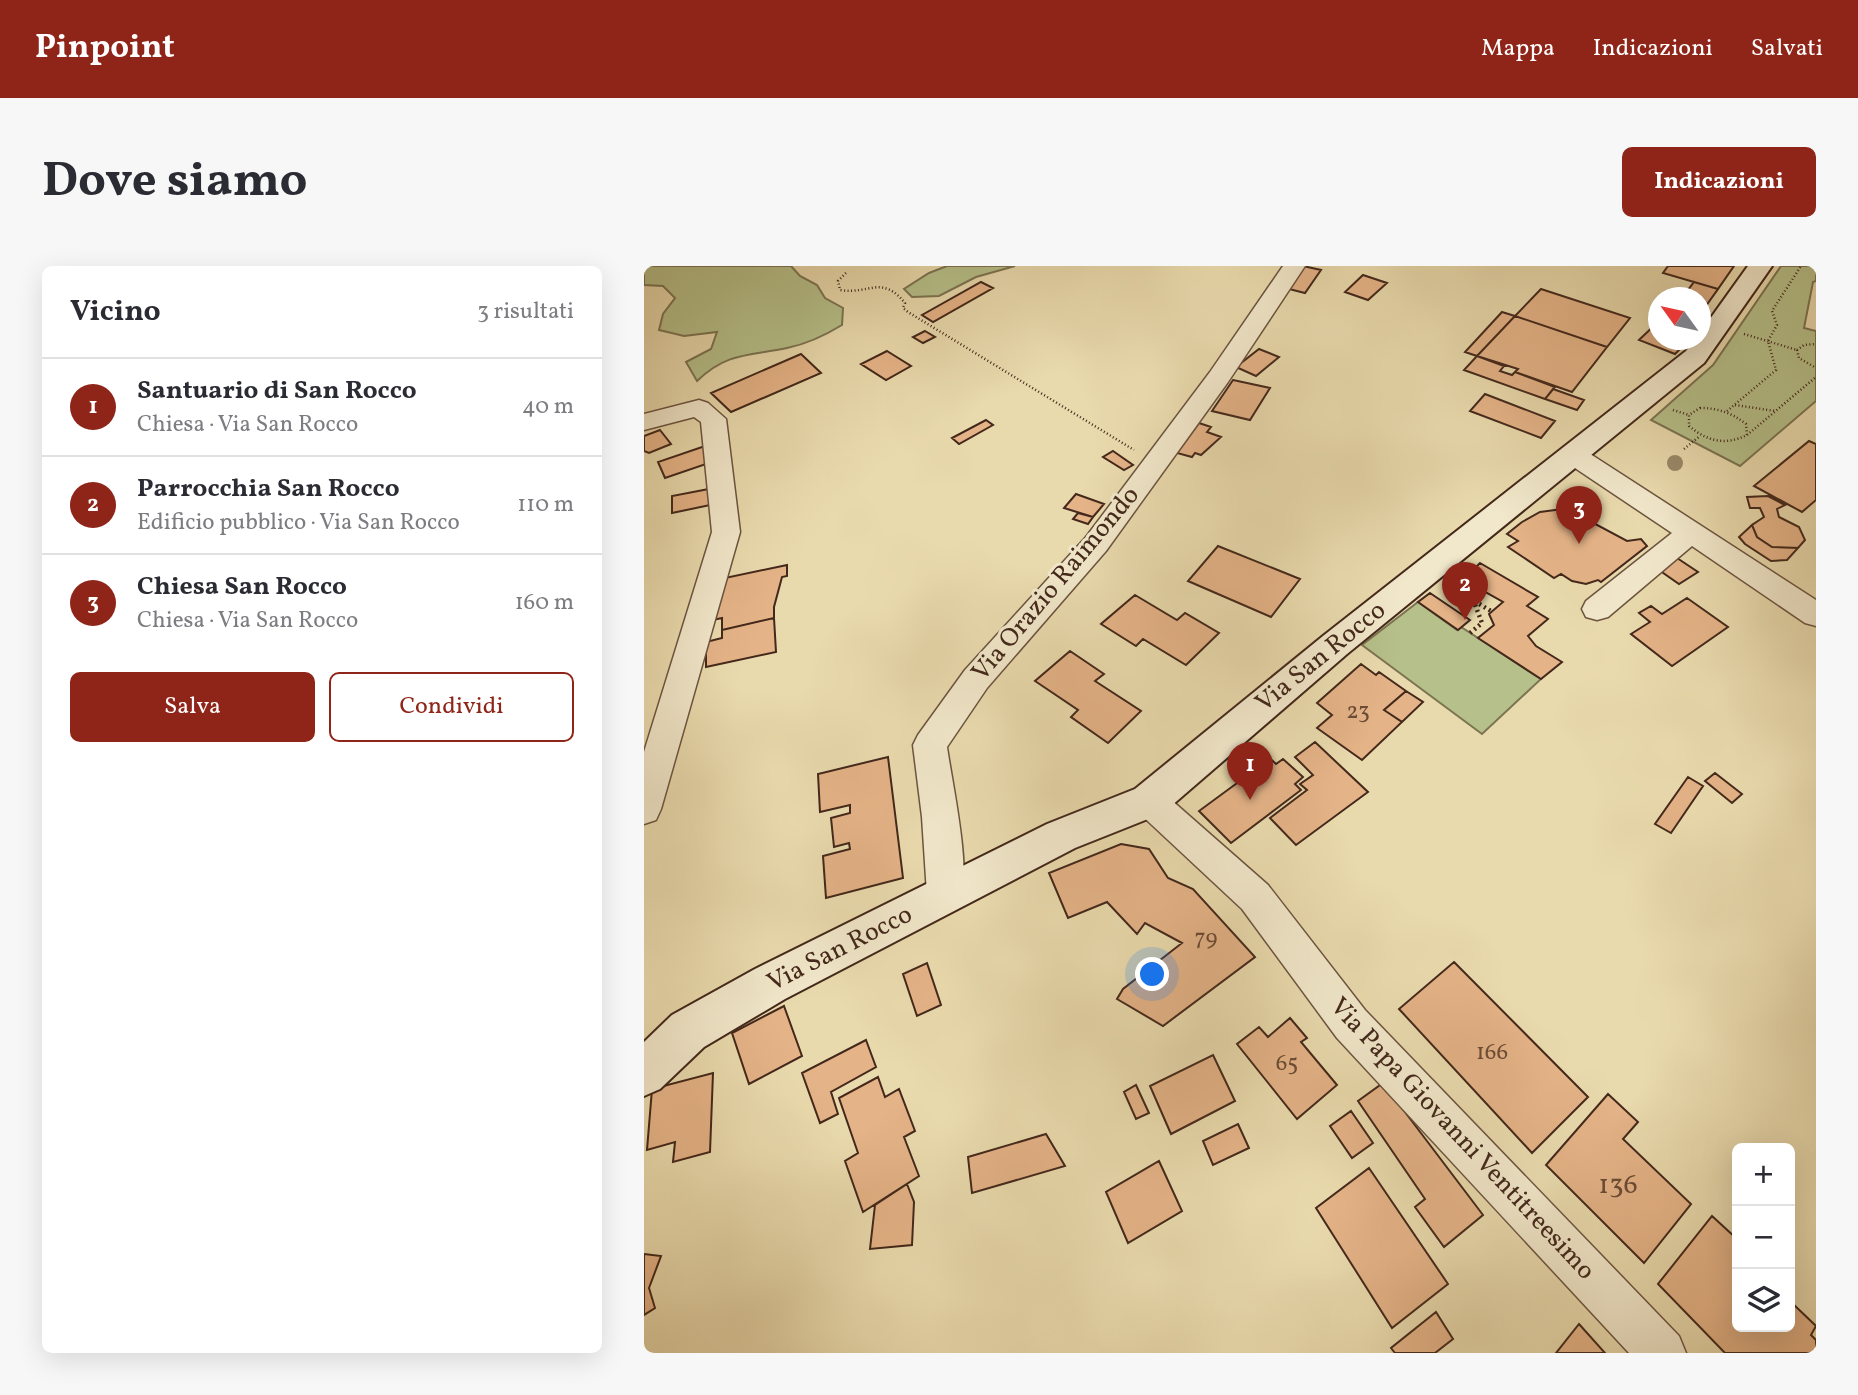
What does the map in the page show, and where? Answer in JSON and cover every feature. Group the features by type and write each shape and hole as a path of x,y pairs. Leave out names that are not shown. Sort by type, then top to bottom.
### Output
{"street":[{"name":"Via Orazio Raimondo","path":"946,894 940,817 930,745 976,678 1096,544 1156,464 1294,266"},
{"name":"Via San Rocco","path":"644,1073 688,1031 771,984 1061,836 1149,801 1426,572 1695,357 1760,266"},
{"path":"644,422 699,408 713,419 726,532 644,809"},
{"path":"1572,454 1816,615"},
{"path":"1597,609 1691,532"},
{"name":"Via Papa Giovanni Ventitreesimo","path":"1149,801 1255,897 1351,1024 1662,1353"}],"path":[{"path":"1727,411 1776,370 1768,341 1777,326 1772,311 1801,266"},
{"path":"846,273 838,281 840,290 848,292 876,284 886,285 898,292 905,303 903,308 908,312 1156,464"},
{"path":"1737,331 1797,350"},
{"path":"1797,350 1804,345 1816,344"},
{"path":"1797,350 1799,358 1816,368"},
{"path":"1689,415 1689,426 1700,436 1718,443 1736,442 1816,377"},
{"path":"1735,405 1776,411"},
{"path":"1666,407 1689,415"},
{"path":"1689,415 1700,408 1727,411 1746,424 1747,435"},
{"path":"1684,449 1700,436"},
{"path":"1426,572 1491,611"},
{"path":"1470,633 1482,623 1473,600"}],"green space":[{"path":"644,266 791,266 800,276 817,285 825,298 843,308 842,325 802,344 729,360 697,381 686,362 711,349 717,332 684,336 659,330 663,314 675,298 663,286 644,285"},
{"path":"947,266 1015,266 976,277 939,296 912,297 904,289 929,273"},
{"path":"1781,266 1816,266 1816,281 1813,282 1804,328 1816,331 1816,401 1740,466 1651,420 1713,365"},
{"path":"1418,602 1457,630 1461,627 1541,679 1482,734 1362,645"}],"building":[{"path":"1303,266 1321,270 1305,293 1285,288"},
{"path":"1668,266 1734,266 1718,289 1663,273"},
{"path":"1363,275 1387,283 1368,300 1345,292"},
{"path":"981,282 993,288 933,322 922,315"},
{"path":"1694,282 1718,289 1711,299 1711,287 1690,287"},
{"path":"1541,289 1630,318 1607,347 1515,316"},
{"path":"1502,312 1515,316 1477,356 1465,352"},
{"path":"1515,316 1607,347 1572,392 1515,372 1518,369 1477,356"},
{"path":"925,331 935,337 923,343 913,337"},
{"path":"1648,331 1648,344 1639,340"},
{"path":"1259,349 1279,357 1256,376 1236,367"},
{"path":"887,351 911,366 886,380 861,364"},
{"path":"801,354 821,373 731,412 711,393"},
{"path":"1477,356 1504,366 1500,371 1512,375 1515,372 1555,387 1545,399 1464,370"},
{"path":"1233,380 1270,388 1250,420 1212,411"},
{"path":"1553,389 1584,400 1577,410 1545,399"},
{"path":"1485,394 1555,421 1541,438 1470,411"},
{"path":"986,420 993,425 959,444 952,438"},
{"path":"1199,423 1211,427 1207,432 1221,437 1201,455 1195,453 1192,457 1177,453"},
{"path":"660,430 671,444 649,453 644,451 644,436"},
{"path":"1809,441 1816,444 1816,500 1802,512 1754,486"},
{"path":"705,446 712,462 665,478 658,462"},
{"path":"1113,451 1133,465 1124,470 1103,457"},
{"path":"714,488 715,504 672,513 672,496"},
{"path":"1076,494 1104,504 1093,517 1064,508"},
{"path":"1768,496 1785,505 1777,509 1779,517 1799,527 1805,540 1798,548 1772,547 1757,537 1752,525 1764,517 1760,508 1750,508 1747,497"},
{"path":"1588,508 1584,518 1627,541 1641,539 1647,546 1601,582 1598,580 1586,584 1572,581 1561,574 1554,578 1508,547 1518,541 1507,534 1522,522 1540,512"},
{"path":"1078,513 1093,517 1088,524 1073,519"},
{"path":"1752,525 1757,537 1772,547 1798,548 1787,560 1771,561 1739,537"},
{"path":"1218,546 1300,579 1271,617 1188,581"},
{"path":"1677,558 1698,572 1679,584 1659,570"},
{"path":"1480,563 1538,597 1527,606 1548,619 1528,636 1536,646 1562,662 1541,679 1478,638 1494,625 1489,614 1503,602 1473,585 1480,583 1468,575"},
{"path":"787,565 787,576 782,577 774,607 774,618 722,630 722,618 708,621 720,579"},
{"path":"1430,593 1470,620 1458,630 1418,602"},
{"path":"1135,595 1177,620 1185,613 1219,633 1186,665 1143,639 1136,646 1101,624"},
{"path":"1687,598 1728,627 1672,666 1631,634 1650,622 1639,613 1651,606 1662,614"},
{"path":"774,618 776,652 706,667 706,642 722,638 722,630"},
{"path":"1070,651 1104,674 1095,681 1141,711 1108,743 1071,717 1078,710 1035,681"},
{"path":"1361,664 1376,675 1379,672 1406,691 1384,710 1402,722 1362,760 1317,728 1332,715 1317,703"},
{"path":"1406,691 1423,702 1402,722 1384,710"},
{"path":"1315,742 1368,792 1296,845 1270,818 1307,790 1300,784 1313,775 1295,757"},
{"path":"1259,748 1276,764 1283,759 1303,777 1295,784 1301,790 1231,843 1199,811 1248,775 1237,765"},
{"path":"888,757 903,878 826,898 823,856 850,849 849,843 834,847 831,818 850,813 850,805 820,812 818,774"},
{"path":"1715,773 1742,794 1732,803 1705,781"},
{"path":"1688,777 1703,786 1671,833 1655,824"},
{"path":"1121,844 1149,849 1168,878 1193,889 1255,957 1163,1026 1117,999 1123,989 1182,943 1145,923 1137,934 1107,902 1068,918 1049,873"},
{"path":"1454,962 1588,1097 1532,1153 1399,1009"},
{"path":"927,963 941,1005 917,1016 903,974"},
{"path":"784,1006 802,1056 749,1084 732,1033"},
{"path":"1290,1018 1307,1038 1301,1042 1337,1085 1297,1119 1237,1044 1259,1027 1268,1037"},
{"path":"866,1040 876,1067 831,1092 838,1114 820,1123 802,1073"},
{"path":"1213,1055 1235,1101 1171,1134 1150,1086"},
{"path":"713,1073 710,1152 673,1162 675,1142 647,1150 652,1089"},
{"path":"878,1077 885,1097 899,1089 915,1131 904,1137 919,1176 863,1212 845,1161 858,1153 839,1098"},
{"path":"1383,1083 1483,1215 1444,1247 1415,1207 1425,1199 1358,1101"},
{"path":"1136,1085 1149,1113 1136,1119 1124,1092"},
{"path":"1608,1094 1638,1122 1623,1139 1691,1204 1644,1263 1546,1165"},
{"path":"1351,1111 1373,1143 1352,1158 1330,1126"},
{"path":"1238,1124 1249,1148 1213,1165 1203,1141"},
{"path":"1046,1134 1065,1166 972,1193 968,1157"},
{"path":"1159,1161 1182,1211 1128,1243 1106,1192"},
{"path":"1369,1168 1448,1284 1392,1328 1316,1208"},
{"path":"907,1184 914,1202 912,1245 870,1249 875,1205"},
{"path":"1712,1216 1732,1234 1732,1332 1795,1332 1795,1306 1816,1326 1811,1335 1816,1340 1816,1353 1725,1353 1658,1284"},
{"path":"644,1254 661,1256 649,1288 655,1308 644,1315"},
{"path":"1436,1312 1453,1339 1435,1353 1395,1353 1391,1348"},
{"path":"1579,1324 1605,1353 1556,1353"}],"place":[{"name":"Chiesa San Rocco","path":"1579,544"},
{"name":"Parrocchia San Rocco","path":"1465,620"},
{"name":"Santuario di San Rocco","path":"1250,800"}]}
